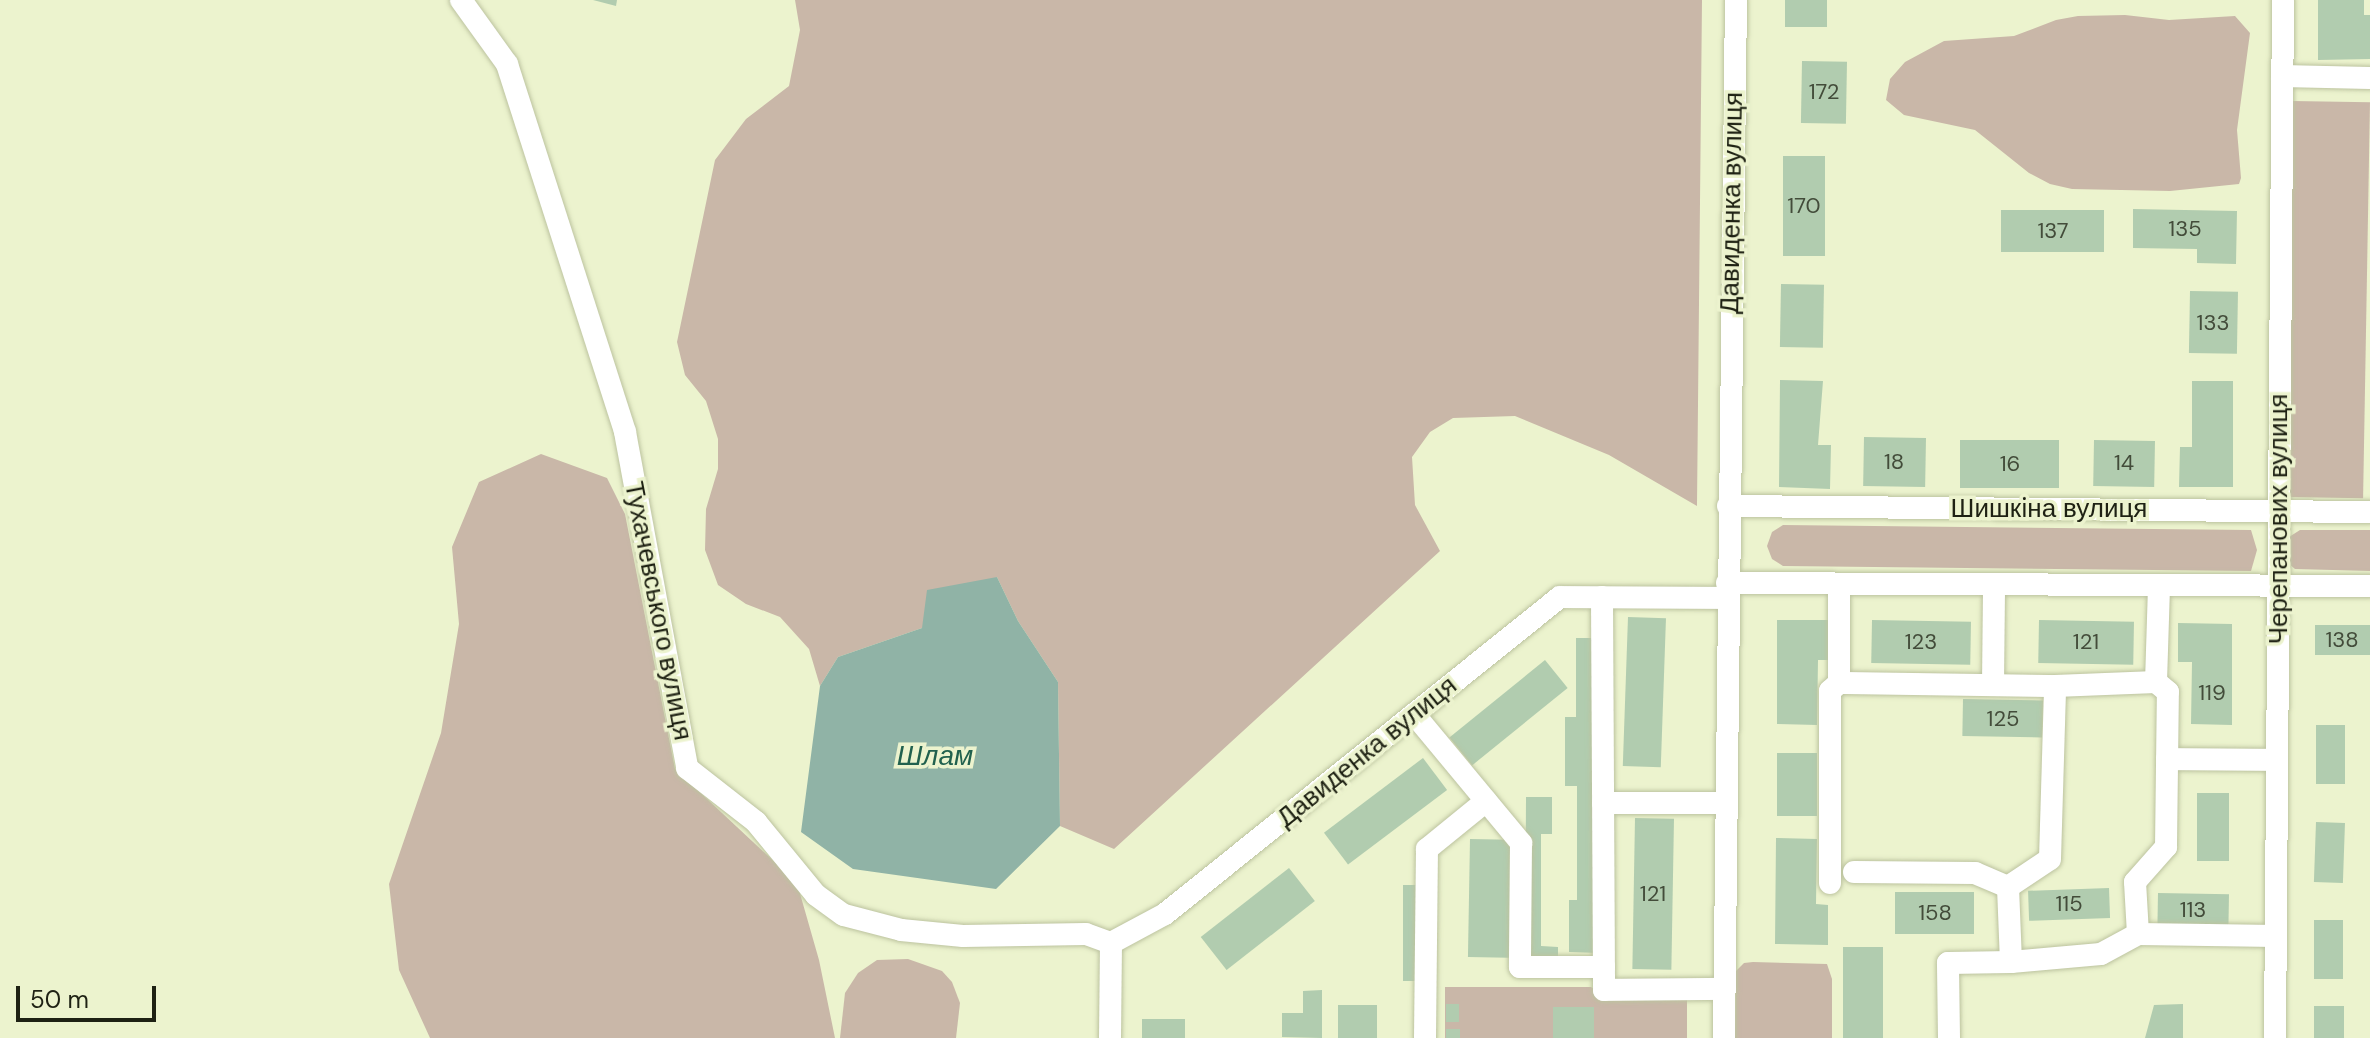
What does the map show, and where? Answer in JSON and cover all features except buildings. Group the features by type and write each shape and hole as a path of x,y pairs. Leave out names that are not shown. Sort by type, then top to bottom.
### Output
{"street":[{"name":"Тухачевського вулиця","path":"461,0 507,64 625,432 687,768 756,822 816,895 844,915 901,930 963,936 1086,934 1111,943"},
{"name":"Давиденка вулиця","path":"1724,1038 1736,0"},
{"name":"Черепанових вулиця","path":"2275,1038 2283,0"},
{"path":"2282,76 2370,78"},
{"name":"Шишкiна вулиця","path":"1728,506 2370,512"},
{"path":"1727,590 1839,584 2370,586"},
{"path":"1839,584 1839,683"},
{"path":"1993,685 1994,586"},
{"path":"2156,682 2159,587"},
{"name":"Давиденка вулиця","path":"1111,943 1165,914 1560,597 1727,590"},
{"path":"1602,597 1604,990 1724,989"},
{"path":"1830,883 1830,691 1839,683 2055,686 2156,682 2168,692 2166,847 2135,882 2138,934"},
{"path":"2008,887 2050,859 2055,686"},
{"path":"1414,714 1521,843 1520,967 1604,967"},
{"path":"2167,759 2277,760"},
{"path":"1425,1038 1427,849 1486,801"},
{"path":"1603,803 1725,803"},
{"path":"1854,872 1975,873 2008,887"},
{"path":"2008,887 2011,962"},
{"path":"1949,1038 1948,963 2011,962 2101,954 2138,934 2276,936"},
{"path":"1110,1038 1111,943"}],"shaded area":[{"path":"795,0 1702,0 1697,506 1609,455 1515,416 1453,418 1430,432 1412,457 1415,505 1440,551 1114,849 1060,826 1058,682 1018,621 997,577 922,628 838,657 820,686 809,649 780,617 746,604 718,585 705,550 706,509 718,469 718,439 706,401 685,375 677,342 715,160 746,119 789,86 800,30"},
{"path":"2125,15 2169,20 2235,16 2250,33 2237,130 2239,184 2170,191 2072,189 2050,184 2029,173 1975,130 1904,115 1886,100 1890,79 1905,62 1944,41 2014,36 2056,20 2078,16"},
{"path":"2292,101 2370,102 2363,498 2285,497"},
{"path":"541,454 607,478 625,514 675,769 797,883 819,960 835,1038 430,1038 399,970 389,884 441,733 459,624 452,547 479,482"},
{"path":"1783,525 2251,530 2257,550 2251,571 1783,566 1772,559 1767,546 1772,532"},
{"path":"2300,530 2370,530 2370,571 2295,569 2289,564 2289,537"},
{"path":"908,959 942,971 952,982 960,1003 956,1038 840,1038 845,993 858,973 877,960"},
{"path":"1744,963 1827,964 1832,979 1832,1038 1735,1038 1736,971"},
{"path":"1445,987 1591,987 1605,996 1687,998 1687,1038 1445,1038"}],"water":[{"name":"Шлам","path":"997,577 1018,621 1058,682 1060,826 996,889 853,869 801,832 820,686 838,657 922,628 927,590"}]}
